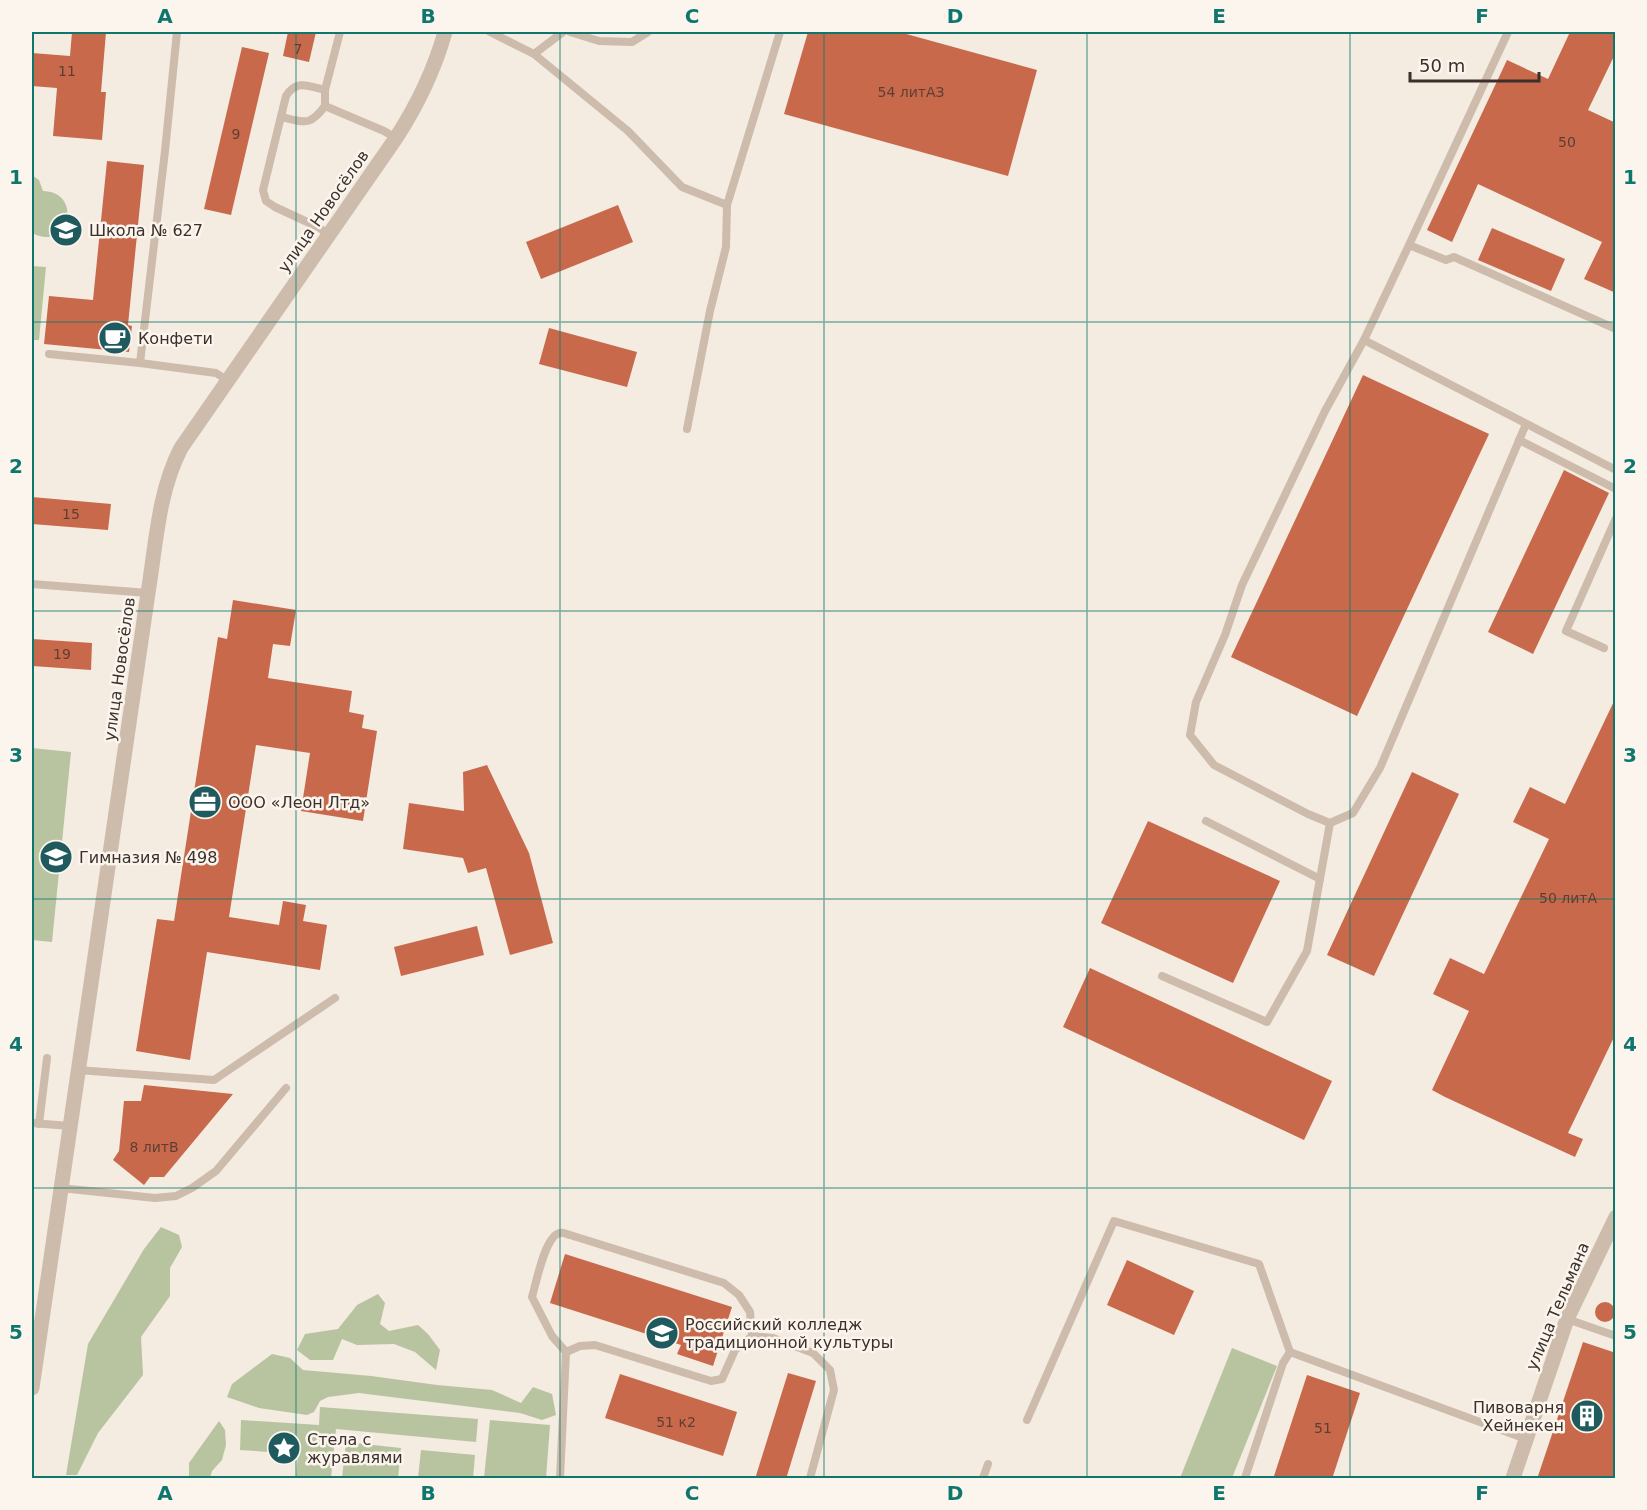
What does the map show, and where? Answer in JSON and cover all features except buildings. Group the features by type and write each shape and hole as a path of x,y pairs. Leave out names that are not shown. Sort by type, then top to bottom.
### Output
{"street":[{"name":"улица Новосёлов","path":"32,1388 148,593 165,488 171,466 227,380 415,108 429,78 445,32"},
{"name":"улица Тельмана","path":"1513,1479 1567,1319 1616,1217"}],"lane":[{"path":"140,363 177,32"},
{"path":"281,117 304,122 312,120 325,106 325,90 340,32"},
{"path":"490,32 534,54 628,131 682,187 727,205"},
{"path":"534,54 563,32"},
{"path":"570,32 599,41 632,42 648,32"},
{"path":"687,429 710,311 726,247 727,205 780,32"},
{"path":"1508,32 1364,340 1325,411 1242,585 1225,635 1196,702 1191,735 1214,765 1308,814 1330,822 1353,813 1380,768 1526,424"},
{"path":"325,90 300,85 291,88 286,96 263,190 266,201 328,234"},
{"path":"325,106 396,138"},
{"path":"1409,245 1446,260 1454,257 1616,329"},
{"path":"1364,340 1616,470"},
{"path":"49,354 216,373 227,380"},
{"path":"1519,440 1616,489"},
{"path":"1604,648 1566,632 1616,518"},
{"path":"32,584 148,593"},
{"path":"1206,821 1320,879"},
{"path":"1162,976 1267,1023 1307,951 1330,822"},
{"path":"77,1070 214,1080 335,998"},
{"path":"47,1058 35,1124 70,1126"},
{"path":"61,1188 155,1198 176,1196 216,1171 286,1088"},
{"path":"1027,1420 1114,1221 1259,1264 1290,1352"},
{"path":"560,1479 566,1352 552,1336 532,1298 548,1244 553,1236 560,1233 724,1283 739,1295 750,1312 752,1336"},
{"path":"1567,1319 1616,1336"},
{"path":"566,1352 580,1346 595,1345 711,1381 722,1379 735,1350 752,1336 773,1338 813,1353 830,1370 834,1390 810,1479"},
{"path":"1290,1352 1526,1439"},
{"path":"1245,1479 1283,1363 1290,1352"},
{"path":"983,1479 988,1464"}],"green space":[{"path":"32,175 39,180 43,191 56,194 64,201 67,220 63,229 55,235 45,237 32,233"},
{"path":"32,266 46,267 39,340 32,340"},
{"path":"32,748 71,752 52,942 32,940"},
{"path":"161,1227 179,1235 182,1247 170,1268 170,1296 141,1337 143,1375 98,1433 77,1475 66,1475 88,1344 144,1249"},
{"path":"378,1294 385,1303 380,1324 389,1331 418,1325 440,1350 436,1370 415,1352 394,1344 357,1345 342,1339 333,1360 310,1360 297,1350 305,1334 338,1329 357,1305"},
{"path":"1232,1348 1277,1366 1232,1478 1180,1478"},
{"path":"272,1354 290,1358 303,1370 492,1390 521,1403 533,1387 552,1394 556,1415 542,1420 520,1413 359,1393 328,1397 320,1401 314,1412 307,1415 259,1408 227,1397 232,1384"},
{"path":"320,1407 478,1419 476,1442 336,1429 331,1478 296,1478 298,1454 240,1450 241,1420 319,1425"},
{"path":"490,1420 550,1425 546,1478 484,1478"},
{"path":"219,1421 225,1430 226,1445 222,1460 212,1471 210,1478 189,1478 189,1463"},
{"path":"346,1442 401,1448 398,1478 342,1478"},
{"path":"421,1450 475,1455 473,1478 418,1478"}],"place":[{"name":"Школа № 627","path":"66,230"},
{"name":"Конфети","path":"115,338"},
{"name":"ООО «Леон Лтд»","path":"205,802"},
{"name":"Гимназия № 498","path":"56,857"},
{"name":"Российский колледж традиционной культуры","path":"662,1333"},
{"name":"Пивоварня Хейнекен","path":"1587,1416"},
{"name":"Стела с журавлями","path":"284,1448"}]}
